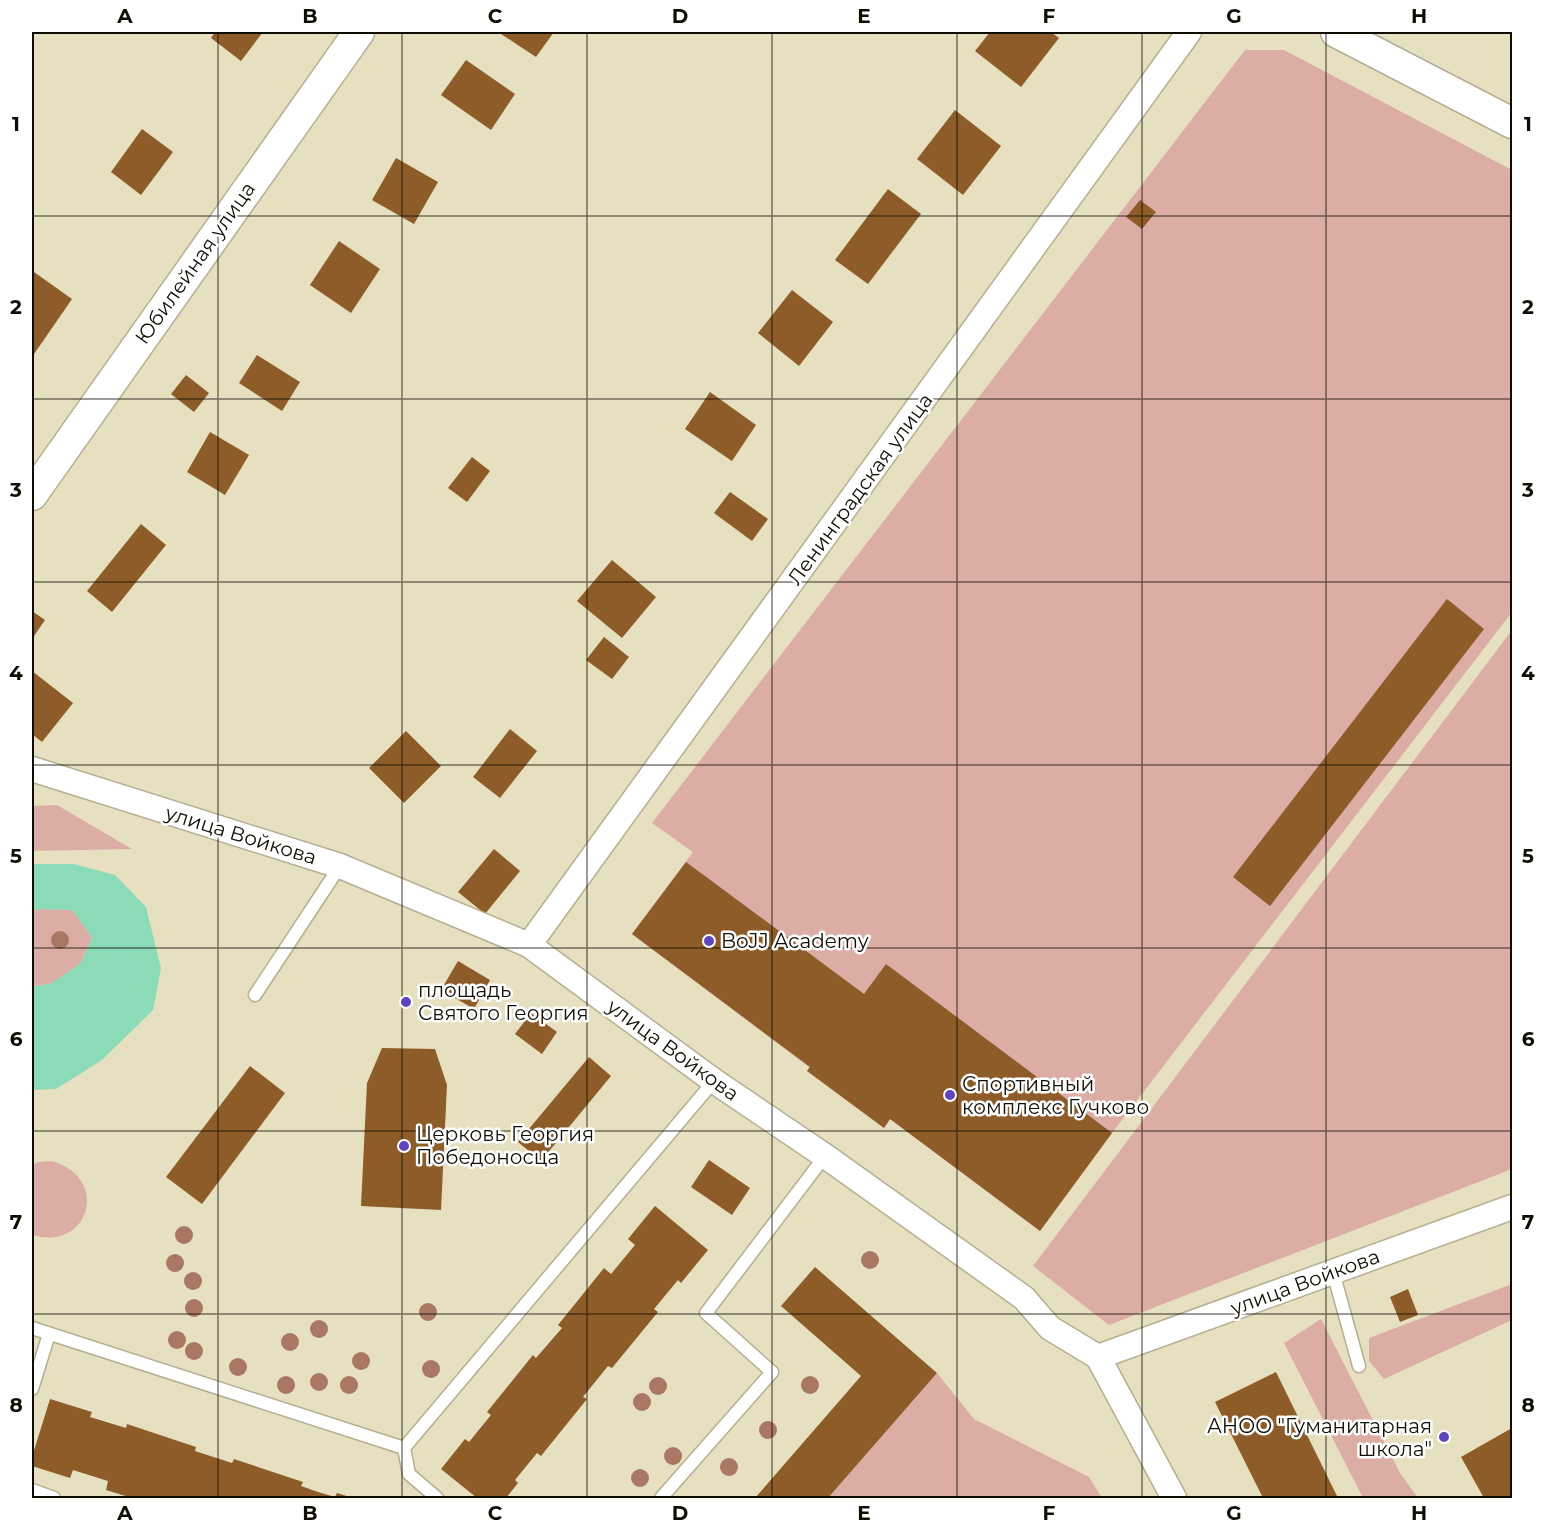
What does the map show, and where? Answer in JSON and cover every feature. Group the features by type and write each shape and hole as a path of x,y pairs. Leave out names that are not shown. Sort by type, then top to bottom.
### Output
{"street":[{"name":"Юбилейная улица","path":"32,495 358,32"},
{"name":"Ленинградская улица","path":"529,945 1189,32"},
{"path":"1336,32 1512,123"},
{"name":"улица Войкова","path":"32,769 340,866 529,945 714,1081 825,1156 1024,1298 1050,1328 1098,1357 1512,1207"},
{"path":"1098,1357 1174,1498"}],"lane":[{"path":"255,995 340,866"},
{"path":"404,1448 714,1081"},
{"path":"661,1498 772,1372 706,1313 825,1156"},
{"path":"1333,1272 1359,1366"},
{"path":"32,1328 404,1448"},
{"path":"32,1389 49,1334"},
{"path":"404,1448 409,1474 437,1498"},
{"path":"32,1490 54,1498"}],"shaded area":[{"path":"1245,50 1284,50 1512,170 1512,612 1112,1133 1040,1231 890,1119 884,1128 807,1071 809,1067 632,934 693,852 652,823"},
{"path":"1512,630 1512,1169 1109,1325 1033,1266"},
{"path":"57,805 132,849 32,851 32,806"},
{"path":"32,864 74,864 115,875 146,907 161,968 153,1010 102,1060 56,1089 32,1090 32,987 52,983 81,963 92,937 72,910 39,909 32,911"},
{"path":"39,909 72,910 92,937 81,963 52,983 32,987 32,911"},
{"path":"51,1161 70,1169 82,1182 87,1196 86,1210 79,1223 68,1233 52,1237 32,1235 32,1165"},
{"path":"1512,1284 1512,1320 1384,1379 1369,1361 1369,1338"},
{"path":"1321,1319 1400,1473 1418,1498 1363,1498 1284,1343"},
{"path":"937,1373 974,1419 1089,1477 1102,1498 828,1498"}],"building":[{"path":"215,32 263,32 241,61 211,38"},
{"path":"498,32 554,32 536,57"},
{"path":"990,32 1051,32 1059,38 1021,87 975,51"},
{"path":"466,60 515,94 491,130 441,95"},
{"path":"955,110 1001,146 963,195 917,159"},
{"path":"142,129 173,152 141,195 111,172"},
{"path":"396,158 438,182 414,224 372,200"},
{"path":"888,189 921,214 868,284 835,260"},
{"path":"1140,200 1156,212 1142,229 1126,217"},
{"path":"339,241 380,269 351,313 310,285"},
{"path":"34,272 72,299 32,357 32,276"},
{"path":"792,290 833,322 799,366 758,333"},
{"path":"257,355 300,382 282,411 239,383"},
{"path":"186,375 209,393 194,412 171,394"},
{"path":"710,392 756,425 732,461 685,429"},
{"path":"210,432 249,455 225,495 187,472"},
{"path":"472,457 490,471 467,502 448,488"},
{"path":"730,492 768,519 752,541 714,513"},
{"path":"141,524 166,545 112,612 87,591"},
{"path":"612,560 656,597 622,638 577,601"},
{"path":"1447,599 1484,629 1270,906 1233,877"},
{"path":"32,611 45,620 32,639"},
{"path":"604,637 629,657 612,679 586,660"},
{"path":"32,671 73,703 42,742 32,734"},
{"path":"510,729 537,751 500,798 473,777"},
{"path":"406,731 441,766 404,803 369,768"},
{"path":"494,849 520,871 485,914 458,892"},
{"name":"Спортивный комплекс Гучково","path":"686,862 864,994 886,964 1112,1133 1040,1231 890,1119 884,1128 807,1071 810,1067 632,934"},
{"path":"458,961 490,980 474,1009 441,990"},
{"path":"531,1013 557,1032 542,1054 515,1034"},
{"name":"Церковь Георгия Победоносца","path":"382,1048 435,1049 447,1085 441,1210 361,1206 367,1083"},
{"path":"589,1057 611,1076 541,1161 518,1142"},
{"path":"250,1066 285,1093 202,1204 166,1177"},
{"path":"709,1160 750,1188 732,1215 691,1187"},
{"path":"655,1206 708,1250 681,1283 678,1280 654,1309 658,1312 612,1368 608,1366 583,1397 587,1399 541,1456 537,1453 515,1480 518,1483 506,1498 477,1498 441,1469 465,1439 469,1442 491,1415 487,1412 533,1355 536,1358 562,1328 558,1325 604,1268 611,1274 635,1245 628,1239"},
{"path":"815,1267 937,1373 828,1498 755,1498 861,1376 781,1306"},
{"path":"1408,1289 1418,1315 1400,1322 1390,1297"},
{"path":"1276,1372 1338,1498 1263,1498 1215,1402"},
{"path":"50,1399 92,1412 90,1417 126,1428 127,1424 196,1447 195,1451 232,1463 234,1459 303,1482 301,1486 318,1492 335,1497 337,1493 353,1498 132,1498 106,1490 108,1481 73,1470 70,1478 32,1466 32,1457"},
{"path":"1512,1428 1512,1498 1484,1498 1461,1457"}],"place":[{"name":"BoJJ Academy","path":"709,941"},
{"name":"площадь Святого Георгия","path":"406,1002"},
{"name":"Спортивный комплекс Гучково","path":"950,1095"},
{"name":"Церковь Георгия Победоносца","path":"404,1146"},
{"name":"АНОО \"Гуманитарная школа\"","path":"1444,1437"}]}
